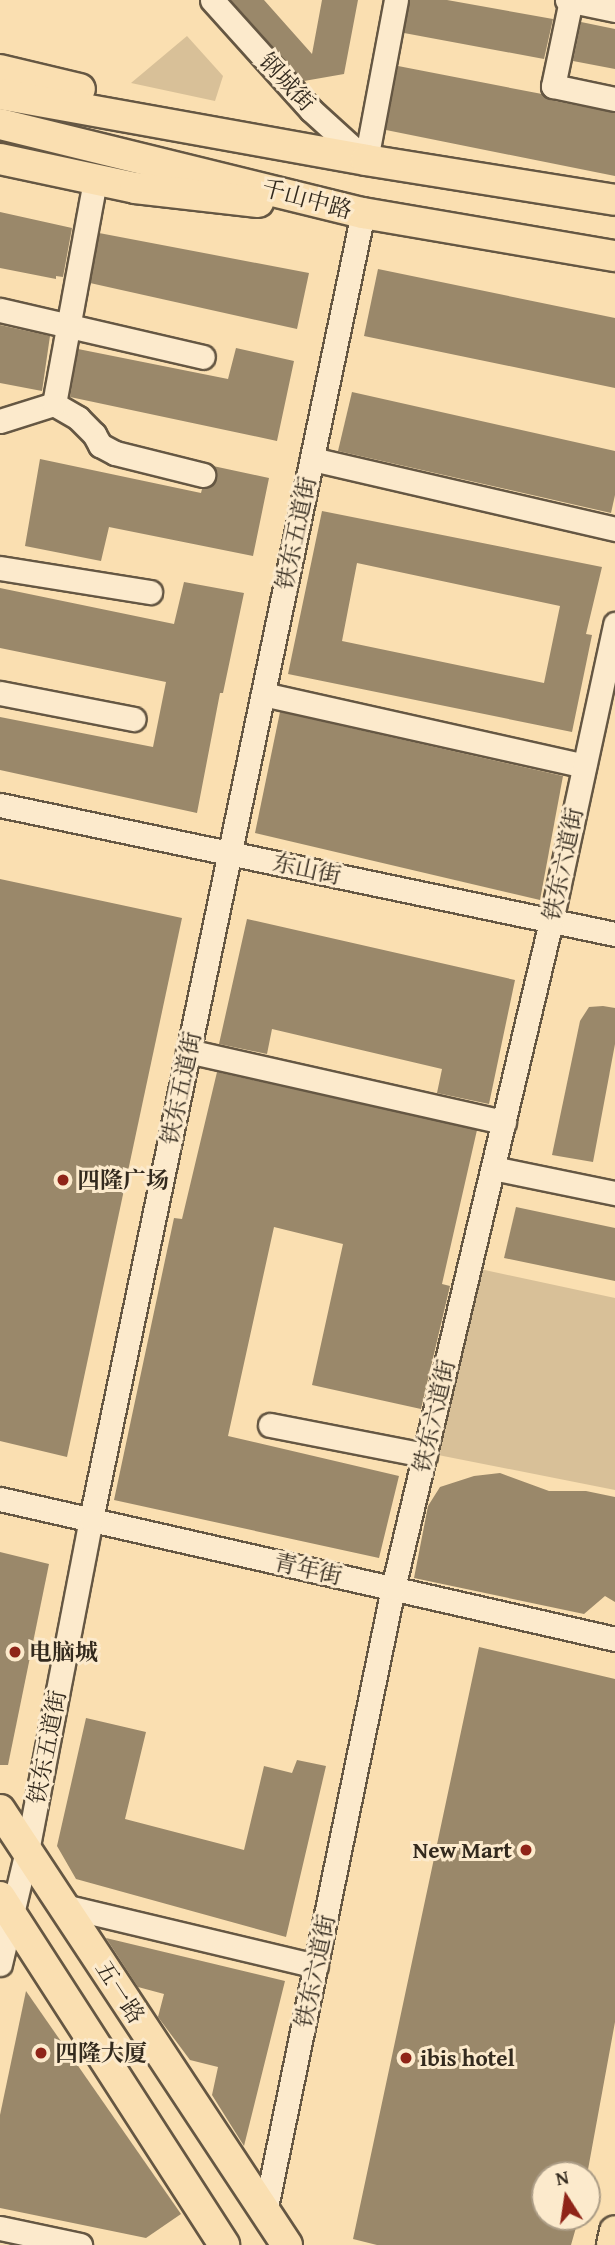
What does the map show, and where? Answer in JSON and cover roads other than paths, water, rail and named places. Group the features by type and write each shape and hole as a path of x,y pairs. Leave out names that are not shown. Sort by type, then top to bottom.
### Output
{"main road":[{"name":"千山中路","path":"2,86 366,160 615,200"},
{"name":"千山中路","path":"2,125 363,213 615,256"},
{"path":"0,159 135,188 363,213"},
{"name":"五一路","path":"0,1810 287,2245"},
{"path":"5,1905 224,2245"},
{"path":"612,2245 615,2231"}],"street":[{"name":"钢城街","path":"212,0 311,110 366,160"},
{"path":"366,160 396,0"},
{"path":"615,10 569,0 553,86 615,99"},
{"path":"54,404 95,180"},
{"name":"铁东五道街","path":"0,1964 5,1905 27,1851 91,1519 363,213"},
{"path":"0,310 203,356"},
{"path":"0,421 54,404 78,418 94,434 100,445 115,453 203,475"},
{"path":"312,459 615,530"},
{"path":"0,568 150,592"},
{"name":"铁东六道街","path":"265,2212 393,1588 551,921 615,624"},
{"path":"0,693 134,719"},
{"path":"263,694 584,766"},
{"name":"东山街","path":"0,805 615,934"},
{"path":"188,1051 504,1122"},
{"path":"493,1168 615,1193"},
{"path":"270,1425 425,1455"},
{"name":"青年街","path":"0,1499 615,1639"},
{"path":"64,1906 316,1966"},
{"path":"0,2228 80,2245"}],"place":[{"name":"四隆广场","path":"63,1180"},
{"name":"电脑城","path":"15,1652"},
{"name":"New Mart","path":"526,1850"},
{"name":"四隆大厦","path":"41,2053"},
{"name":"ibis hotel","path":"406,2058"}]}
